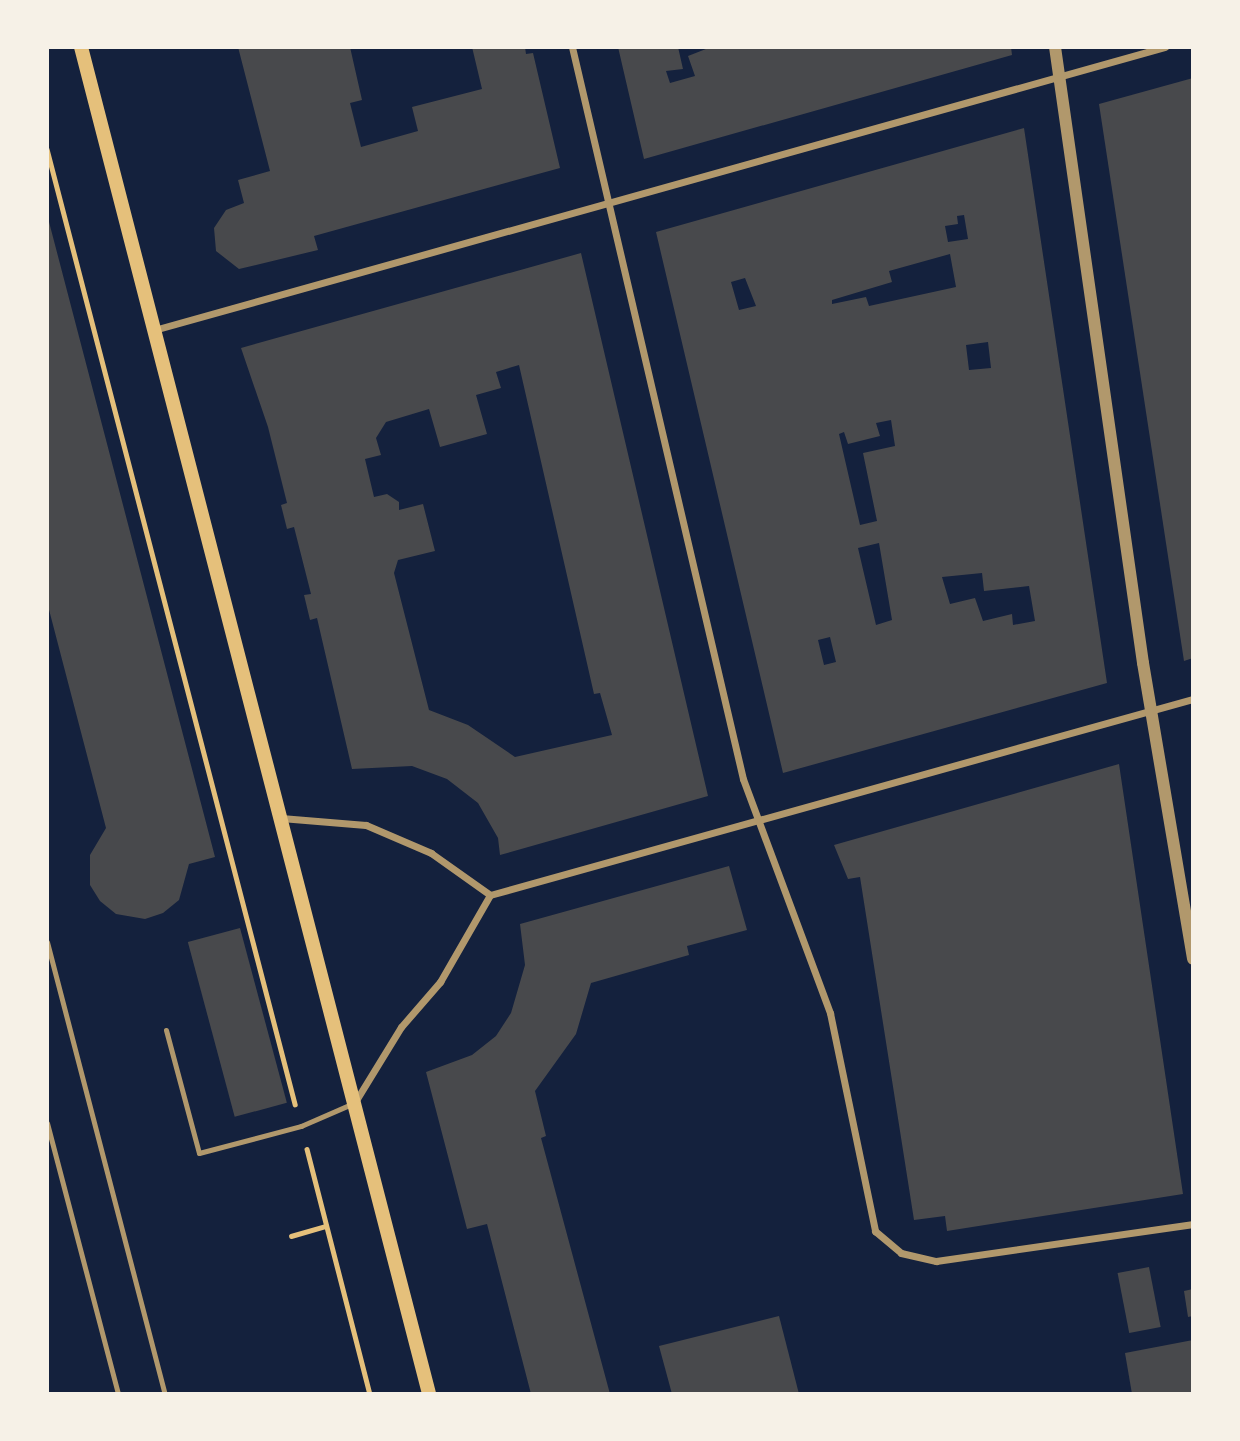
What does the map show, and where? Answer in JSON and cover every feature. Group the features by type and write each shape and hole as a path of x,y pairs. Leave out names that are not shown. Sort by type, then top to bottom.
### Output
{"main road":[{"path":"81,47 429,1394"}],"street":[{"path":"572,47 756,820 830,1013 871,1222 882,1240 914,1258 952,1260 1193,1224"},
{"path":"1055,47 1151,710 1193,959"},
{"path":"154,330 609,206 1165,47"},
{"path":"355,1103 401,1027 440,982 490,895 1193,699"},
{"path":"281,818 366,825 431,853 490,895"}],"lane":[{"path":"47,942 164,1394"},
{"path":"166,1030 200,1153 301,1126 355,1103"},
{"path":"47,1123 118,1394"}],"path":[{"path":"47,149 370,1394"},
{"path":"290,1236 326,1226"}],"building":[{"path":"238,47 350,47 362,100 350,103 361,147 418,131 412,107 482,89 472,47 525,47 526,54 533,53 560,168 314,236 318,250 239,269 216,251 214,228 226,210 244,203 238,180 270,171"},
{"path":"618,47 678,47 683,69 666,71 670,83 695,76 688,56 711,47 1011,47 1012,55 644,159"},
{"path":"1193,78 1193,658 1184,661 1099,104"},
{"path":"1024,128 1107,683 783,773 656,232","holes":["964,215 968,239 948,242 945,226 958,224 957,216","950,254 956,287 869,306 866,297 832,304 832,300 892,282 889,271","745,278 756,306 739,310 731,282","988,342 991,368 969,370 966,345","891,420 895,446 863,453 877,521 860,525 839,434 844,432 848,444 880,436 876,423","879,543 892,620 876,625 858,548","982,573 984,591 1029,586 1035,621 1013,625 1012,614 983,621 975,598 950,604 942,577","830,637 836,662 824,665 818,640"]},
{"path":"48,218 215,857 189,864 179,900 163,913 145,919 116,914 100,901 90,885 90,855 106,828 47,602"},
{"path":"581,253 708,796 500,855 498,838 478,803 447,779 412,766 352,769 317,618 310,620 304,595 311,594 294,527 287,529 281,505 287,503 268,427 241,348","holes":["519,365 594,694 600,693 612,735 515,757 468,725 429,710 394,573 398,560 435,551 423,504 399,510 399,502 387,494 374,497 365,459 381,455 376,438 386,422 429,409 440,447 487,434 476,395 501,388 496,372"]},
{"path":"1119,764 1183,1194 947,1231 945,1216 914,1220 860,877 848,879 834,845"},
{"path":"729,866 747,930 687,946 689,955 591,983 576,1034 535,1091 546,1136 541,1138 610,1394 531,1394 487,1224 467,1229 426,1072 472,1055 496,1036 511,1013 525,965 520,924"},
{"path":"240,928 287,1103 235,1117 188,942"},
{"path":"1149,1267 1161,1327 1129,1333 1118,1273"},
{"path":"1193,1289 1193,1316 1188,1317 1184,1291"},
{"path":"779,1316 799,1394 672,1394 659,1346"},
{"path":"1193,1340 1193,1394 1132,1394 1125,1353"}]}
